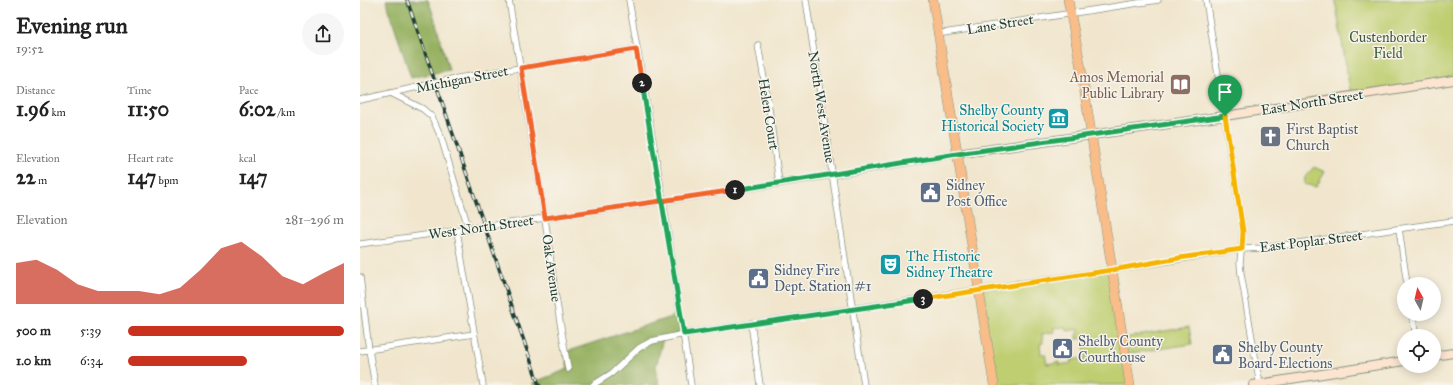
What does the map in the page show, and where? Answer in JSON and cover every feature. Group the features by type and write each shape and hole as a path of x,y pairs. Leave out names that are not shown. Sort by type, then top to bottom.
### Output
{"main road":[{"path":"933,0 994,385"},
{"path":"1068,0 1092,136 1130,385"},
{"name":"East North Street","path":"957,154 1092,136 1453,80"},
{"path":"1441,355 1453,353"},
{"path":"1258,385 1397,362"}],"street":[{"name":"Oak Avenue","path":"509,0 568,369"},
{"path":"629,0 691,385"},
{"name":"North West Avenue","path":"806,0 864,385"},
{"name":"Lane Street","path":"938,34 1070,12 1158,0"},
{"path":"1206,0 1243,231 1240,263 1241,274 1258,385"},
{"name":"Helen Court","path":"758,45 768,101 779,183"},
{"name":"Michigan Street","path":"360,100 452,79 636,49"},
{"path":"391,92 423,109 432,116 441,137 469,230"},
{"name":"West North Street","path":"360,244 456,232 662,201 957,154"},
{"name":"East Poplar Street","path":"593,385 612,372 639,348 652,341 684,334 1112,270 1179,258 1242,249 1263,248 1453,221"},
{"path":"1399,229 1407,277"},
{"path":"456,232 483,385"},
{"path":"360,277 375,385"},
{"path":"751,323 760,385"},
{"path":"360,351 474,334"}],"green space":[{"path":"386,0 428,0 449,70 411,78"},
{"name":"Custenborder Field","path":"1335,0 1453,0 1453,80 1351,96"},
{"path":"1314,167 1325,172 1316,187 1304,184 1305,177"},
{"path":"1112,270 1123,338 1189,327 1192,344 1126,354 1130,385 994,385 979,290","holes":["1066,327 1067,331 1079,329 1077,339 1083,338 1086,358 1071,360 1071,363 1059,365 1059,362 1047,364 1045,354 1041,354 1040,344 1043,343 1042,334 1054,332 1053,328"]},
{"path":"680,314 684,334 663,339 656,366 659,385 533,385 532,383 568,369 565,352"}],"railway":[{"path":"407,0 539,385"}],"place":[{"name":"Amos Memorial Public Library","path":"1180,85"},
{"name":"Shelby County Historical Society","path":"1059,118"},
{"name":"First Baptist Church","path":"1271,137"},
{"name":"Sidney Post Office","path":"930,193"},
{"name":"The Historic Sidney Theatre","path":"890,264"},
{"name":"Sidney Fire Dept. Station #1","path":"758,278"},
{"name":"Shelby County Courthouse","path":"1062,349"},
{"name":"Shelby County Board-Elections","path":"1222,355"}],"route":[{"path":"1225,116 957,154 724,192 662,201 601,210 545,218 521,68 636,49 662,201 684,334 1242,249 1243,231 1225,116"}]}
